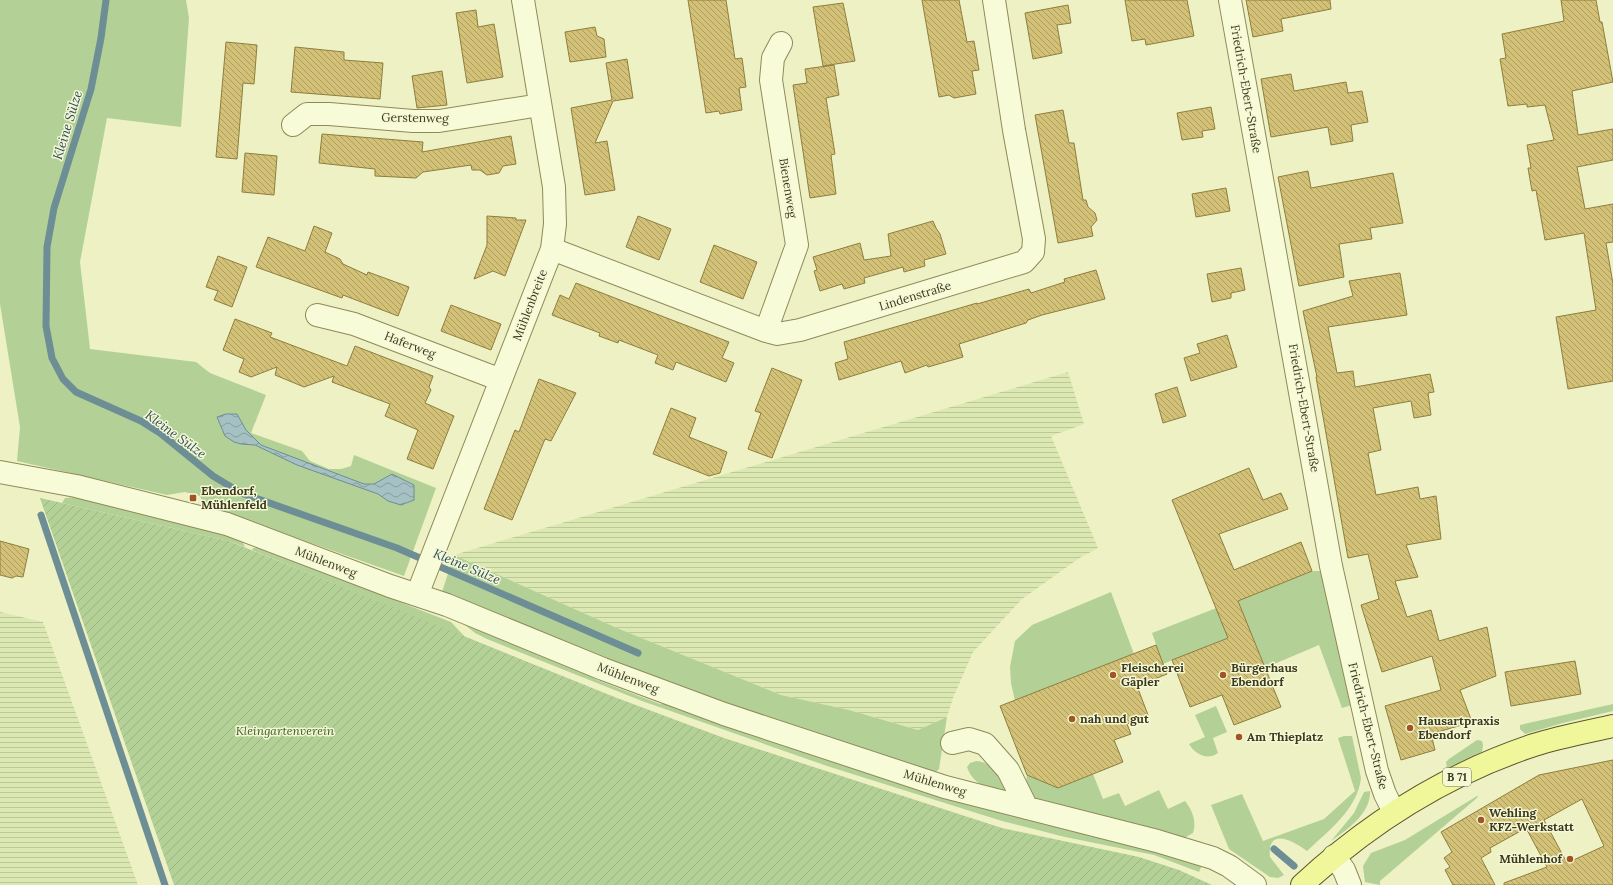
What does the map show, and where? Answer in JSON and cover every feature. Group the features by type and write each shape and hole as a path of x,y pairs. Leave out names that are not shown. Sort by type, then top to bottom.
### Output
{"main road":[{"name":"B 71","path":"1302,885 1354,840 1394,812 1438,786 1497,759 1534,745 1613,726"}],"street":[{"name":"Mühlenbreite","path":"417,595 552,249 555,224 554,187 523,0"},
{"name":"Lindenstraße","path":"552,249 777,334 800,330 1021,264 1029,259 1033,252 1033,228 1014,130 994,0"},
{"name":"Friedrich-Ebert-Straße","path":"1230,0 1331,566 1377,771 1385,794 1394,812"},
{"name":"Bienenweg","path":"766,331 797,245 771,80 773,58 781,43"},
{"name":"Gerstenweg","path":"293,125 307,114 329,114 413,121 439,121 540,105"},
{"name":"Haferweg","path":"317,315 354,324 501,380"},
{"name":"Mühlenweg","path":"0,472 76,486 227,524 390,586 447,605 603,669 724,714 945,787 1157,841 1213,858 1228,866 1255,885"},
{"path":"952,743 969,739 985,744 1008,770 1027,808"},
{"path":"1327,862 1344,870 1350,885"}],"green space":[{"path":"0,0 186,0 189,18 181,127 107,118 80,262 90,349 196,362 210,373 266,395 251,433 302,451 310,461 329,469 341,469 351,466 354,455 436,488 404,576 204,505 200,496 185,492 167,495 17,461 20,427 0,304"},
{"path":"1068,372 1084,424 1051,436 1098,548 1078,559 1022,599 973,652 953,698 947,717 919,730 849,710 781,695 617,628 454,555"},
{"path":"77,497 240,537 245,547 229,541 62,503 65,498"},
{"name":"Kleingartenverein","path":"40,498 229,541 617,698 724,738 1002,828 1139,857 1179,870 1212,885 174,885"},
{"path":"259,547 451,622 466,638 252,550 253,548"},
{"path":"454,555 617,628 781,695 849,710 918,730 947,717 939,769 934,774 789,730 441,595"},
{"path":"1312,571 1323,571 1352,705 1342,708 1319,645 1265,668 1249,629 1163,664 1152,633"},
{"path":"1111,592 1134,654 1015,701 1011,683 1010,667 1015,641 1032,625"},
{"path":"0,612 43,622 138,885 0,885"},
{"path":"456,618 566,662 597,680 660,704 679,704 1202,865 1199,872 1154,855 1065,837 1002,821 827,766 642,701 487,639 475,633"},
{"path":"1613,704 1613,711 1525,734 1520,729 1520,725"},
{"path":"1216,706 1227,732 1213,738 1218,753 1206,756 1195,751 1189,744 1205,737 1195,715"},
{"path":"1352,736 1361,778 1359,789 1354,800 1348,810 1332,828 1307,851 1289,840 1277,839 1273,842 1270,847 1270,857 1284,875 1278,878 1270,877 1229,849 1211,805 1242,794 1263,841 1324,819 1355,791 1338,738"},
{"path":"1477,740 1482,741 1482,752 1447,768 1446,762 1449,759"},
{"path":"976,761 988,764 1000,776 1010,792 984,786 974,779 967,767 970,763"},
{"path":"1093,774 1103,799 1119,793 1125,806 1159,790 1168,809 1185,801 1190,808 1194,820 1193,833 1181,840 1034,800 1025,789 1027,775 1058,788"},
{"path":"1370,791 1367,806 1363,813 1351,826 1331,841 1354,813 1364,792"},
{"path":"1477,796 1478,797 1380,881 1380,885 1365,882 1363,866 1371,853 1405,840"}],"water":[{"path":"226,414 237,414 246,430 261,445 364,484 374,484 392,474 414,485 414,500 401,505 388,501 378,494 297,465 255,445 234,442 225,436 217,417"}],"building":[{"path":"688,0 726,0 735,59 742,58 746,87 739,88 742,110 720,114 719,111 706,113"},
{"path":"922,0 959,0 967,42 974,41 979,70 972,71 976,94 954,98 949,95 939,97"},
{"path":"1125,0 1187,0 1194,36 1146,45 1145,39 1132,41"},
{"path":"1246,0 1330,0 1331,9 1281,19 1283,31 1253,37"},
{"path":"1561,0 1596,0 1600,22 1602,22 1613,82 1572,91 1578,135 1613,129 1613,160 1577,167 1585,209 1613,204 1613,242 1606,243 1613,284 1613,381 1568,389 1556,317 1596,310 1584,233 1545,240 1536,190 1532,191 1528,168 1531,168 1527,145 1554,140 1545,105 1527,107 1527,104 1508,106 1500,59 1506,58 1502,34 1564,21"},
{"path":"843,3 855,61 823,66 813,7"},
{"path":"1068,5 1071,23 1057,25 1062,53 1033,59 1025,13"},
{"path":"476,10 478,27 494,24 503,77 467,83 456,13"},
{"path":"595,27 597,36 604,39 606,57 570,62 565,32"},
{"path":"226,42 257,45 254,84 243,83 237,159 216,157"},
{"path":"295,47 344,52 344,60 383,63 380,99 291,92"},
{"path":"627,59 633,98 613,101 595,143 607,141 615,190 585,195 571,108 612,100 606,63"},
{"path":"834,65 839,95 826,98 835,154 831,155 836,194 810,198 793,85 807,83 805,69"},
{"path":"442,71 447,105 417,108 412,76"},
{"path":"1291,74 1294,91 1346,82 1348,93 1362,91 1368,122 1351,125 1353,141 1331,145 1328,127 1271,137 1261,79"},
{"path":"1211,107 1215,129 1202,131 1203,137 1182,140 1177,113"},
{"path":"1063,110 1069,143 1074,143 1083,200 1086,200 1088,207 1095,213 1097,220 1091,227 1093,236 1058,243 1035,115"},
{"path":"322,134 423,142 422,152 511,136 516,164 503,166 499,173 487,175 480,170 472,170 471,165 423,172 416,178 375,176 375,169 319,163"},
{"path":"245,153 277,156 274,195 242,192"},
{"path":"1308,171 1311,188 1393,173 1403,223 1370,228 1372,239 1339,244 1344,277 1299,286 1278,177"},
{"path":"1226,188 1230,211 1196,217 1192,194"},
{"path":"487,216 526,220 505,276 493,271 474,279 487,245"},
{"path":"638,216 671,229 659,260 626,247"},
{"path":"933,221 940,234 946,254 924,260 925,266 904,272 903,267 864,278 865,283 844,289 842,284 820,291 814,271 817,270 813,257 860,243 864,260 891,256 888,234"},
{"path":"314,226 332,233 325,252 340,259 343,264 367,275 368,272 409,287 398,316 343,295 342,298 256,267 268,237 305,251"},
{"path":"714,245 757,262 743,299 700,282"},
{"path":"218,256 247,267 232,307 214,300 218,291 206,287"},
{"path":"1241,268 1245,290 1231,293 1231,298 1212,302 1207,274"},
{"path":"1096,270 1105,299 1042,315 1028,320 1026,323 959,344 963,357 928,367 927,365 905,373 901,361 839,380 835,363 848,359 844,342 1029,289 1031,293 1065,282 1064,279"},
{"path":"1400,273 1407,315 1328,327 1337,373 1353,371 1355,387 1430,374 1434,392 1428,393 1431,415 1414,418 1411,401 1373,408 1381,450 1368,453 1376,495 1418,487 1420,499 1436,496 1441,539 1406,545 1418,577 1395,581 1407,617 1431,610 1439,641 1487,627 1496,676 1460,690 1472,722 1431,734 1435,750 1401,760 1385,706 1441,690 1432,656 1382,672 1361,605 1379,599 1368,554 1348,558 1317,377 1303,311 1353,296 1349,281"},
{"path":"576,283 729,342 722,358 734,363 726,382 676,362 673,370 655,363 658,355 619,340 618,343 599,336 600,333 552,315 560,295 569,299"},
{"path":"451,305 501,324 491,350 441,331"},
{"path":"235,319 272,333 270,337 347,366 355,346 433,376 429,387 431,390 425,403 454,416 433,469 407,459 418,430 385,416 390,404 332,382 334,376 304,387 275,375 277,367 251,377 239,372 244,359 223,350"},
{"path":"1227,335 1237,367 1191,381 1184,358 1200,353 1197,344"},
{"path":"772,368 802,380 772,458 748,449 761,413 755,411"},
{"path":"539,379 576,393 551,441 545,439 512,520 484,509 515,430 519,432"},
{"path":"1177,387 1186,416 1163,423 1155,394"},
{"path":"671,408 696,418 689,437 727,452 720,473 709,476 653,454"},
{"path":"1249,468 1263,500 1281,493 1288,509 1219,534 1234,570 1301,542 1312,571 1238,601 1281,707 1234,725 1222,695 1190,707 1172,660 1228,638 1172,500"},
{"path":"0,541 29,549 23,577 16,576 12,578 0,575"},
{"name":"nah und gut","path":"1156,645 1167,674 1137,686 1148,715 1127,724 1131,734 1114,740 1123,762 1058,788 1027,775 1000,706"},
{"path":"1575,661 1581,694 1511,706 1505,672"},
{"path":"1613,760 1613,885 1504,885 1504,883 1547,867 1526,828 1490,848 1491,852 1481,858 1495,885 1453,885 1445,870 1450,867 1444,858 1452,852 1441,832 1539,775","holes":["1582,799 1604,846 1567,863 1544,820"]}],"waterway":[{"name":"Kleine Sülze","path":"106,0 101,38 91,89 54,208 47,247 46,326 52,358 63,379 76,392 141,421 160,433 213,476 241,493 397,548 638,653"},
{"path":"41,515 165,885"},
{"name":"Kleine Sülze","path":"1274,849 1294,866"}],"place":[{"name":"Ebendorf, Mühlenfeld","path":"193,498"},
{"name":"Fleischerei Gäpler","path":"1113,675"},
{"name":"Bürgerhaus Ebendorf","path":"1223,675"},
{"name":"nah und gut","path":"1072,719"},
{"name":"Hausartpraxis Ebendorf","path":"1410,728"},
{"name":"Am Thieplatz","path":"1239,737"},
{"name":"Wehling KFZ-Werkstatt","path":"1481,820"},
{"name":"Mühlenhof","path":"1570,859"}]}
